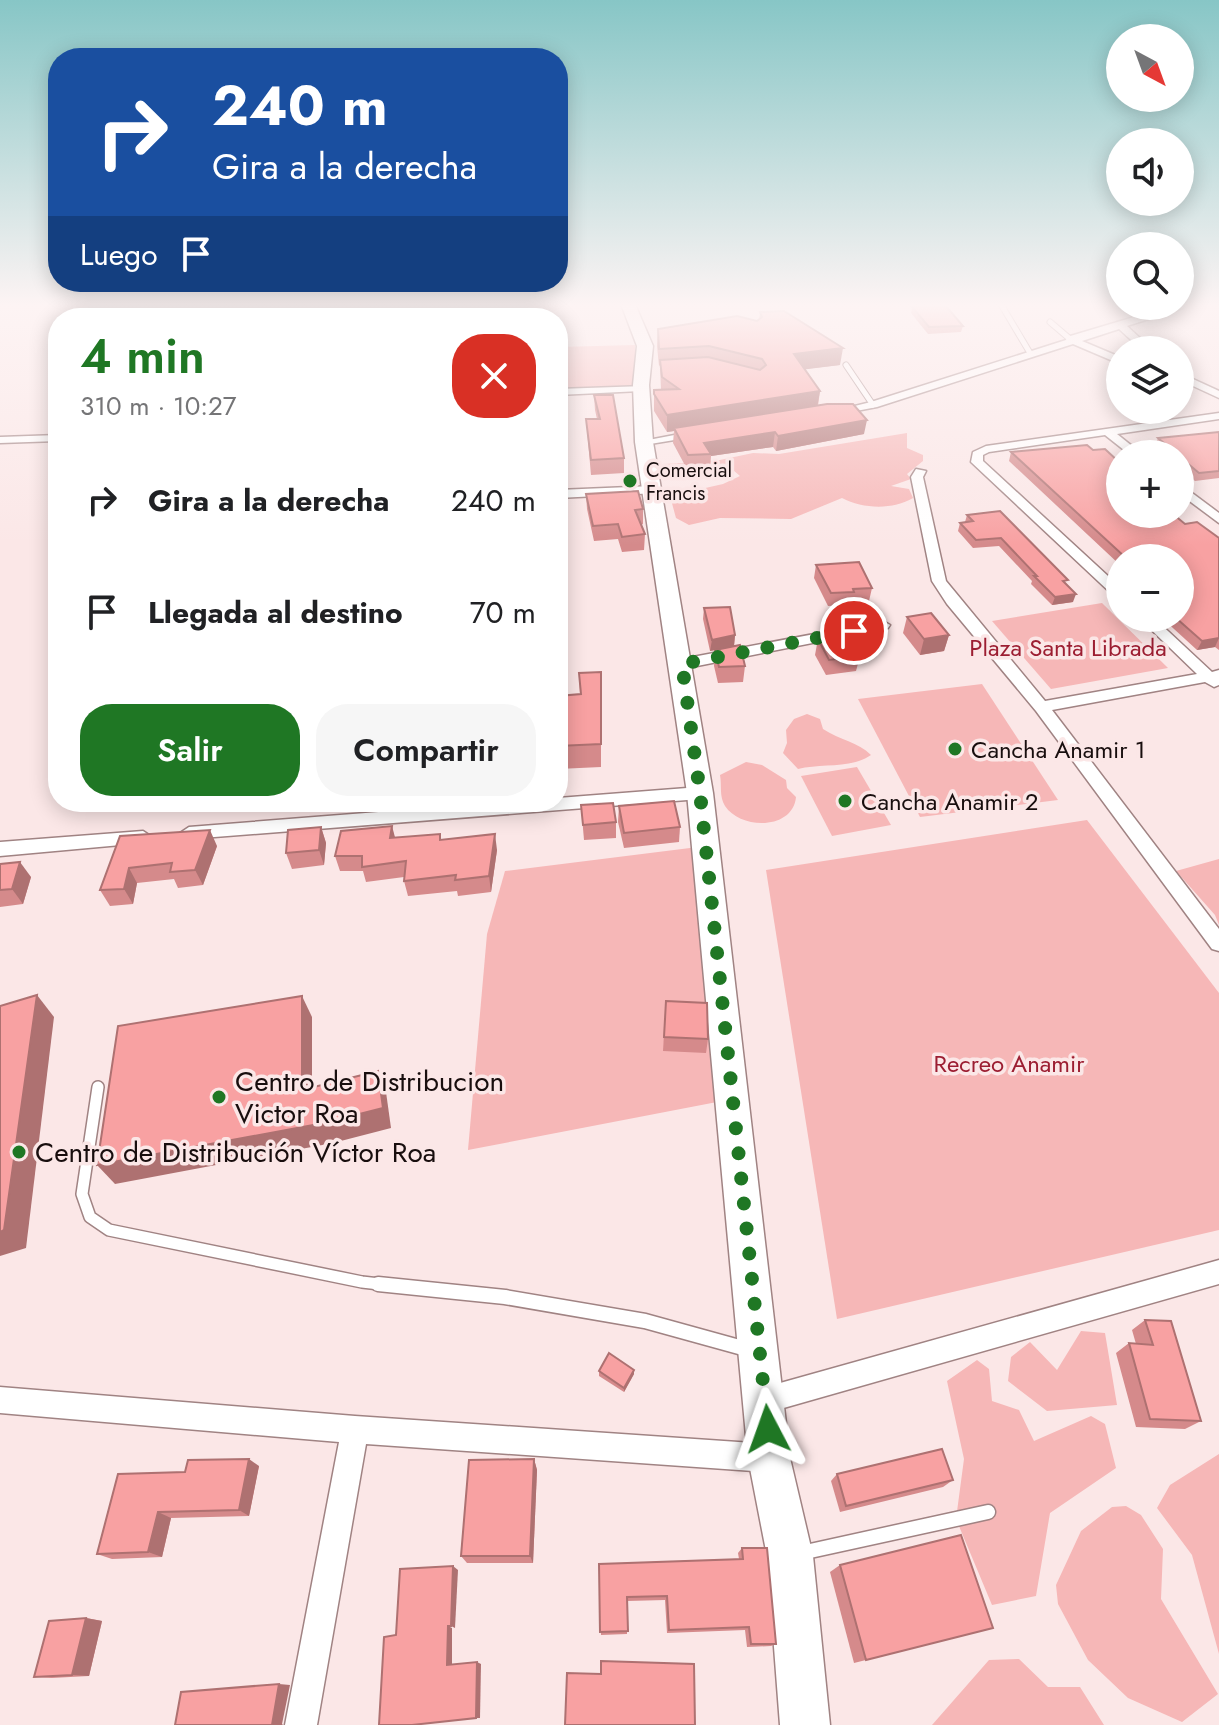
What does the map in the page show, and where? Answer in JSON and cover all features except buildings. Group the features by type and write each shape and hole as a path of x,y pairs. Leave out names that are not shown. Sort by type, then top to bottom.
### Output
{"main road":[{"path":"641,384 644,442 682,664 700,793 766,1400 769,1458 790,1556 805,1725"}],"street":[{"path":"822,414 873,405 935,384"},
{"path":"1197,384 1219,395"},
{"path":"568,392 641,388"},
{"path":"1106,581 977,462 977,454 986,449 1105,430 1219,416"},
{"path":"1105,430 1118,440"},
{"path":"644,442 704,433"},
{"path":"0,440 48,438"},
{"path":"920,471 917,477 939,581 952,601 1041,707 1219,943"},
{"path":"568,494 653,490"},
{"path":"1194,499 1219,519"},
{"path":"682,664 883,625"},
{"path":"1162,632 1216,680"},
{"path":"1041,707 1216,680"},
{"path":"568,804 700,793"},
{"path":"0,849 462,812"},
{"path":"766,1400 1219,1272"},
{"path":"0,1400 355,1430 769,1458"},
{"path":"301,1725 355,1430"}],"lane":[{"path":"859,384 873,405"},
{"path":"98,1087 82,1194 90,1217 109,1230 362,1282 505,1297 645,1321 761,1353"},
{"path":"790,1556 988,1512"}],"green space":[{"path":"568,384 635,384 635,387 568,390"},
{"path":"907,433 907,448 923,455 923,461 907,474 911,479 891,486 909,489 913,498 896,505 878,507 842,498 791,519 720,518 689,525 676,518 670,496 723,484 740,476 733,470 661,475 665,464 715,461 753,453 779,454"},
{"name":"Plaza Santa Librada","path":"1102,603 1106,607 1106,632 1131,632 1168,668 1051,689 992,621"},
{"name":"Cancha Anamir 1","path":"982,684 1058,800 920,817 858,699"},
{"path":"807,714 820,719 823,729 871,755 845,764 798,769 783,753 787,743 786,730 794,719"},
{"path":"746,762 762,765 786,780 787,788 796,797 793,808 786,816 776,821 754,822 742,819 725,806 720,775"},
{"name":"Cancha Anamir 2","path":"857,767 891,825 832,836 801,776"},
{"name":"Recreo Anamir","path":"1087,820 1219,993 1219,1230 837,1319 766,870"},
{"path":"698,847 717,1102 468,1150 487,934 505,871"},
{"path":"1219,859 1219,925 1215,915 1176,871"},
{"path":"1081,1331 1105,1333 1117,1405 1047,1411 1008,1381 1011,1357 1030,1342 1057,1370"},
{"path":"977,1360 989,1369 992,1401 1019,1410 1034,1441 1091,1416 1105,1424 1116,1468 1050,1513 1036,1596 992,1605 956,1519 964,1459 947,1381"},
{"path":"1219,1454 1219,1654 1192,1555 1157,1508 1170,1485"},
{"path":"1126,1506 1141,1515 1163,1549 1161,1599 1218,1694 1182,1722 1128,1698 1088,1660 1058,1604 1056,1585 1081,1531 1112,1507"},
{"path":"1019,1659 1048,1687 1080,1687 1104,1725 932,1725 989,1660"}],"place":[{"name":"Comercial Francis","path":"630,481"},
{"name":"Cancha Anamir 1","path":"955,749"},
{"name":"Cancha Anamir 2","path":"845,801"},
{"name":"Centro de Distribucion Victor Roa","path":"219,1097"},
{"name":"Centro de Distribución Víctor Roa","path":"19,1152"}],"route":[{"path":"768,1429 700,793 682,664 854,631"}]}
